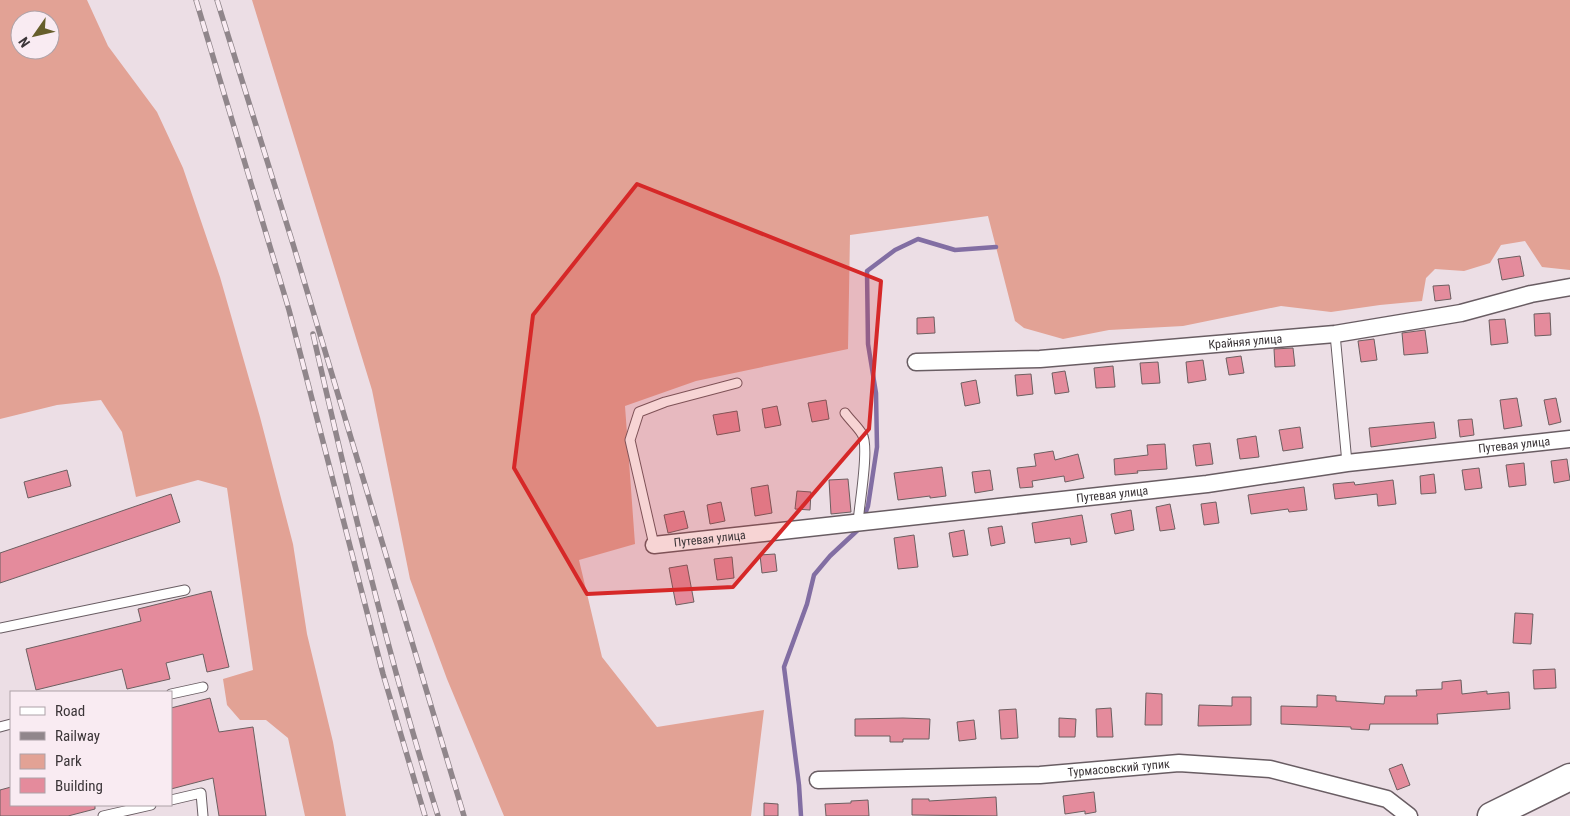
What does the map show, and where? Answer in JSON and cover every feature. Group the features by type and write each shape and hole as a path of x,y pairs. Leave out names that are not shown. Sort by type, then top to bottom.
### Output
{"main road":[{"path":"1491,816 1570,777"}],"street":[{"name":"Крайняя улица","path":"916,362 1040,359 1335,334 1461,313 1530,294 1570,287"},
{"name":"Путевая улица","path":"654,545 1207,484 1347,463 1570,439"},
{"name":"Турмасовский тупик","path":"818,780 1040,775 1178,763 1270,769 1387,799 1409,816"}],"lane":[{"path":"1335,334 1347,463"},
{"path":"654,545 630,440 639,412 665,402 737,383"},
{"path":"845,413 863,436 865,464 860,498 864,522"},
{"path":"0,628 185,590"},
{"path":"172,694 203,687"},
{"path":"172,800 201,793 203,816"},
{"path":"103,816 147,806"}],"highlighted area":[{"path":"637,184 881,281 869,429 733,587 587,594 514,468 533,315"}],"green space":[{"path":"0,0 87,0 108,46 157,112 183,168 220,277 260,417 293,544 307,634 333,742 346,816 305,816 288,738 266,720 240,720 227,705 223,679 253,670 227,488 198,480 136,497 122,432 101,400 57,405 0,419"},
{"path":"252,0 1570,0 1570,270 1542,267 1525,241 1501,245 1490,263 1464,271 1435,269 1426,278 1422,301 1331,312 1281,306 1183,326 1109,330 1063,339 1024,328 1015,321 988,216 850,235 848,349 696,381 625,406 635,544 579,560 602,657 657,727 764,710 751,816 504,816 447,679 410,579 372,390"}],"building":[{"path":"1520,256 1524,276 1502,280 1498,259"},
{"path":"1449,285 1451,299 1435,301 1433,286"},
{"path":"1550,313 1551,335 1535,336 1534,314"},
{"path":"934,317 935,333 917,334 917,318"},
{"path":"1505,319 1508,343 1491,345 1489,320"},
{"path":"1425,330 1428,353 1404,355 1402,333"},
{"path":"1374,339 1377,360 1361,362 1358,341"},
{"path":"1293,348 1295,366 1275,367 1274,349"},
{"path":"1241,356 1244,373 1229,375 1226,358"},
{"path":"1203,360 1206,380 1188,383 1186,362"},
{"path":"1158,362 1160,383 1142,384 1140,363"},
{"path":"1113,366 1115,387 1096,388 1094,368"},
{"path":"1065,371 1069,392 1055,394 1052,373"},
{"path":"1031,374 1033,394 1017,396 1015,375"},
{"path":"976,380 980,403 965,406 961,383"},
{"path":"1517,398 1522,426 1504,429 1500,400"},
{"path":"1556,398 1561,422 1549,425 1544,400"},
{"path":"826,400 829,419 812,422 808,403"},
{"path":"777,406 781,425 765,428 762,409"},
{"path":"737,411 740,431 717,435 713,415"},
{"path":"1472,419 1474,435 1460,437 1458,420"},
{"path":"1434,422 1436,438 1371,447 1369,428"},
{"path":"1300,427 1303,448 1283,451 1279,430"},
{"path":"1256,436 1259,457 1240,459 1237,439"},
{"path":"1210,443 1213,464 1196,466 1193,445"},
{"path":"1165,444 1167,469 1115,475 1114,459 1148,455 1147,445"},
{"path":"1053,451 1055,460 1078,454 1084,478 1065,482 1064,476 1032,481 1033,487 1020,488 1017,468 1036,466 1034,454"},
{"path":"1567,459 1570,480 1554,483 1551,461"},
{"path":"1524,463 1526,485 1509,487 1506,465"},
{"path":"942,467 946,496 898,500 894,473"},
{"path":"1479,468 1482,488 1465,490 1462,470"},
{"path":"67,470 71,486 28,498 24,482"},
{"path":"990,470 993,490 975,493 972,472"},
{"path":"1434,474 1436,493 1421,494 1420,476"},
{"path":"848,479 851,512 831,514 829,480"},
{"path":"1393,480 1396,504 1378,506 1377,494 1335,499 1333,484 1354,482 1355,485"},
{"path":"768,485 772,513 755,516 751,488"},
{"path":"1304,487 1307,510 1289,512 1288,509 1251,514 1248,495"},
{"path":"797,491 811,492 810,510 795,509"},
{"path":"171,494 180,522 0,583 0,553"},
{"path":"721,502 725,521 710,524 707,505"},
{"path":"1216,502 1219,523 1204,525 1201,504"},
{"path":"1170,504 1175,529 1160,531 1156,507"},
{"path":"1131,510 1134,530 1115,534 1111,514"},
{"path":"684,511 688,528 668,533 664,515"},
{"path":"1082,515 1087,542 1071,545 1070,538 1035,543 1032,523"},
{"path":"1002,526 1005,543 991,546 988,528"},
{"path":"964,530 968,555 953,557 949,533"},
{"path":"914,535 918,567 898,569 894,538"},
{"path":"775,554 777,571 762,573 760,555"},
{"path":"732,557 734,578 717,580 714,559"},
{"path":"687,565 694,602 676,605 669,568"},
{"path":"211,591 229,667 207,672 203,654 166,663 170,679 127,689 122,669 36,690 26,649 141,621 138,609"},
{"path":"1515,613 1533,614 1531,644 1513,643"},
{"path":"1555,669 1556,688 1534,689 1533,670"},
{"path":"1461,680 1462,694 1487,691 1487,694 1509,692 1510,709 1437,714 1438,724 1370,724 1369,730 1351,729 1351,727 1281,724 1281,706 1317,707 1317,695 1336,696 1336,701 1384,704 1385,696 1417,696 1416,690 1442,689 1442,682"},
{"path":"1146,693 1162,694 1162,725 1145,725"},
{"path":"1232,697 1251,697 1251,725 1198,726 1199,705 1232,706"},
{"path":"210,698 219,732 253,727 266,816 219,816 213,778 172,789 172,708"},
{"path":"1111,708 1113,737 1097,737 1096,709"},
{"path":"1016,709 1018,738 1001,739 999,710"},
{"path":"1059,718 1076,719 1075,737 1059,737"},
{"path":"855,719 930,719 929,739 903,739 903,742 890,742 890,736 855,736"},
{"path":"974,720 976,739 959,741 957,722"},
{"path":"1402,764 1410,785 1397,790 1389,769"},
{"path":"10,787 10,806 95,806 95,809 68,816 0,816 0,790"},
{"path":"1094,792 1096,812 1085,814 1085,811 1065,814 1063,796"},
{"path":"996,797 997,816 912,815 912,799 929,799 929,801"},
{"path":"868,800 869,816 826,816 825,804"},
{"path":"764,803 778,804 778,816 764,816"}],"waterway":[{"path":"864,517 868,506 877,447 876,393 868,344 867,271 895,250 918,239 955,250 996,247"},
{"path":"801,816 799,785 784,667 807,604 814,575 830,556 861,527"}],"railway":[{"path":"196,0 289,310 383,674 425,816"},
{"path":"217,0 293,244 464,816"},
{"path":"313,334 386,636 438,816"}]}
